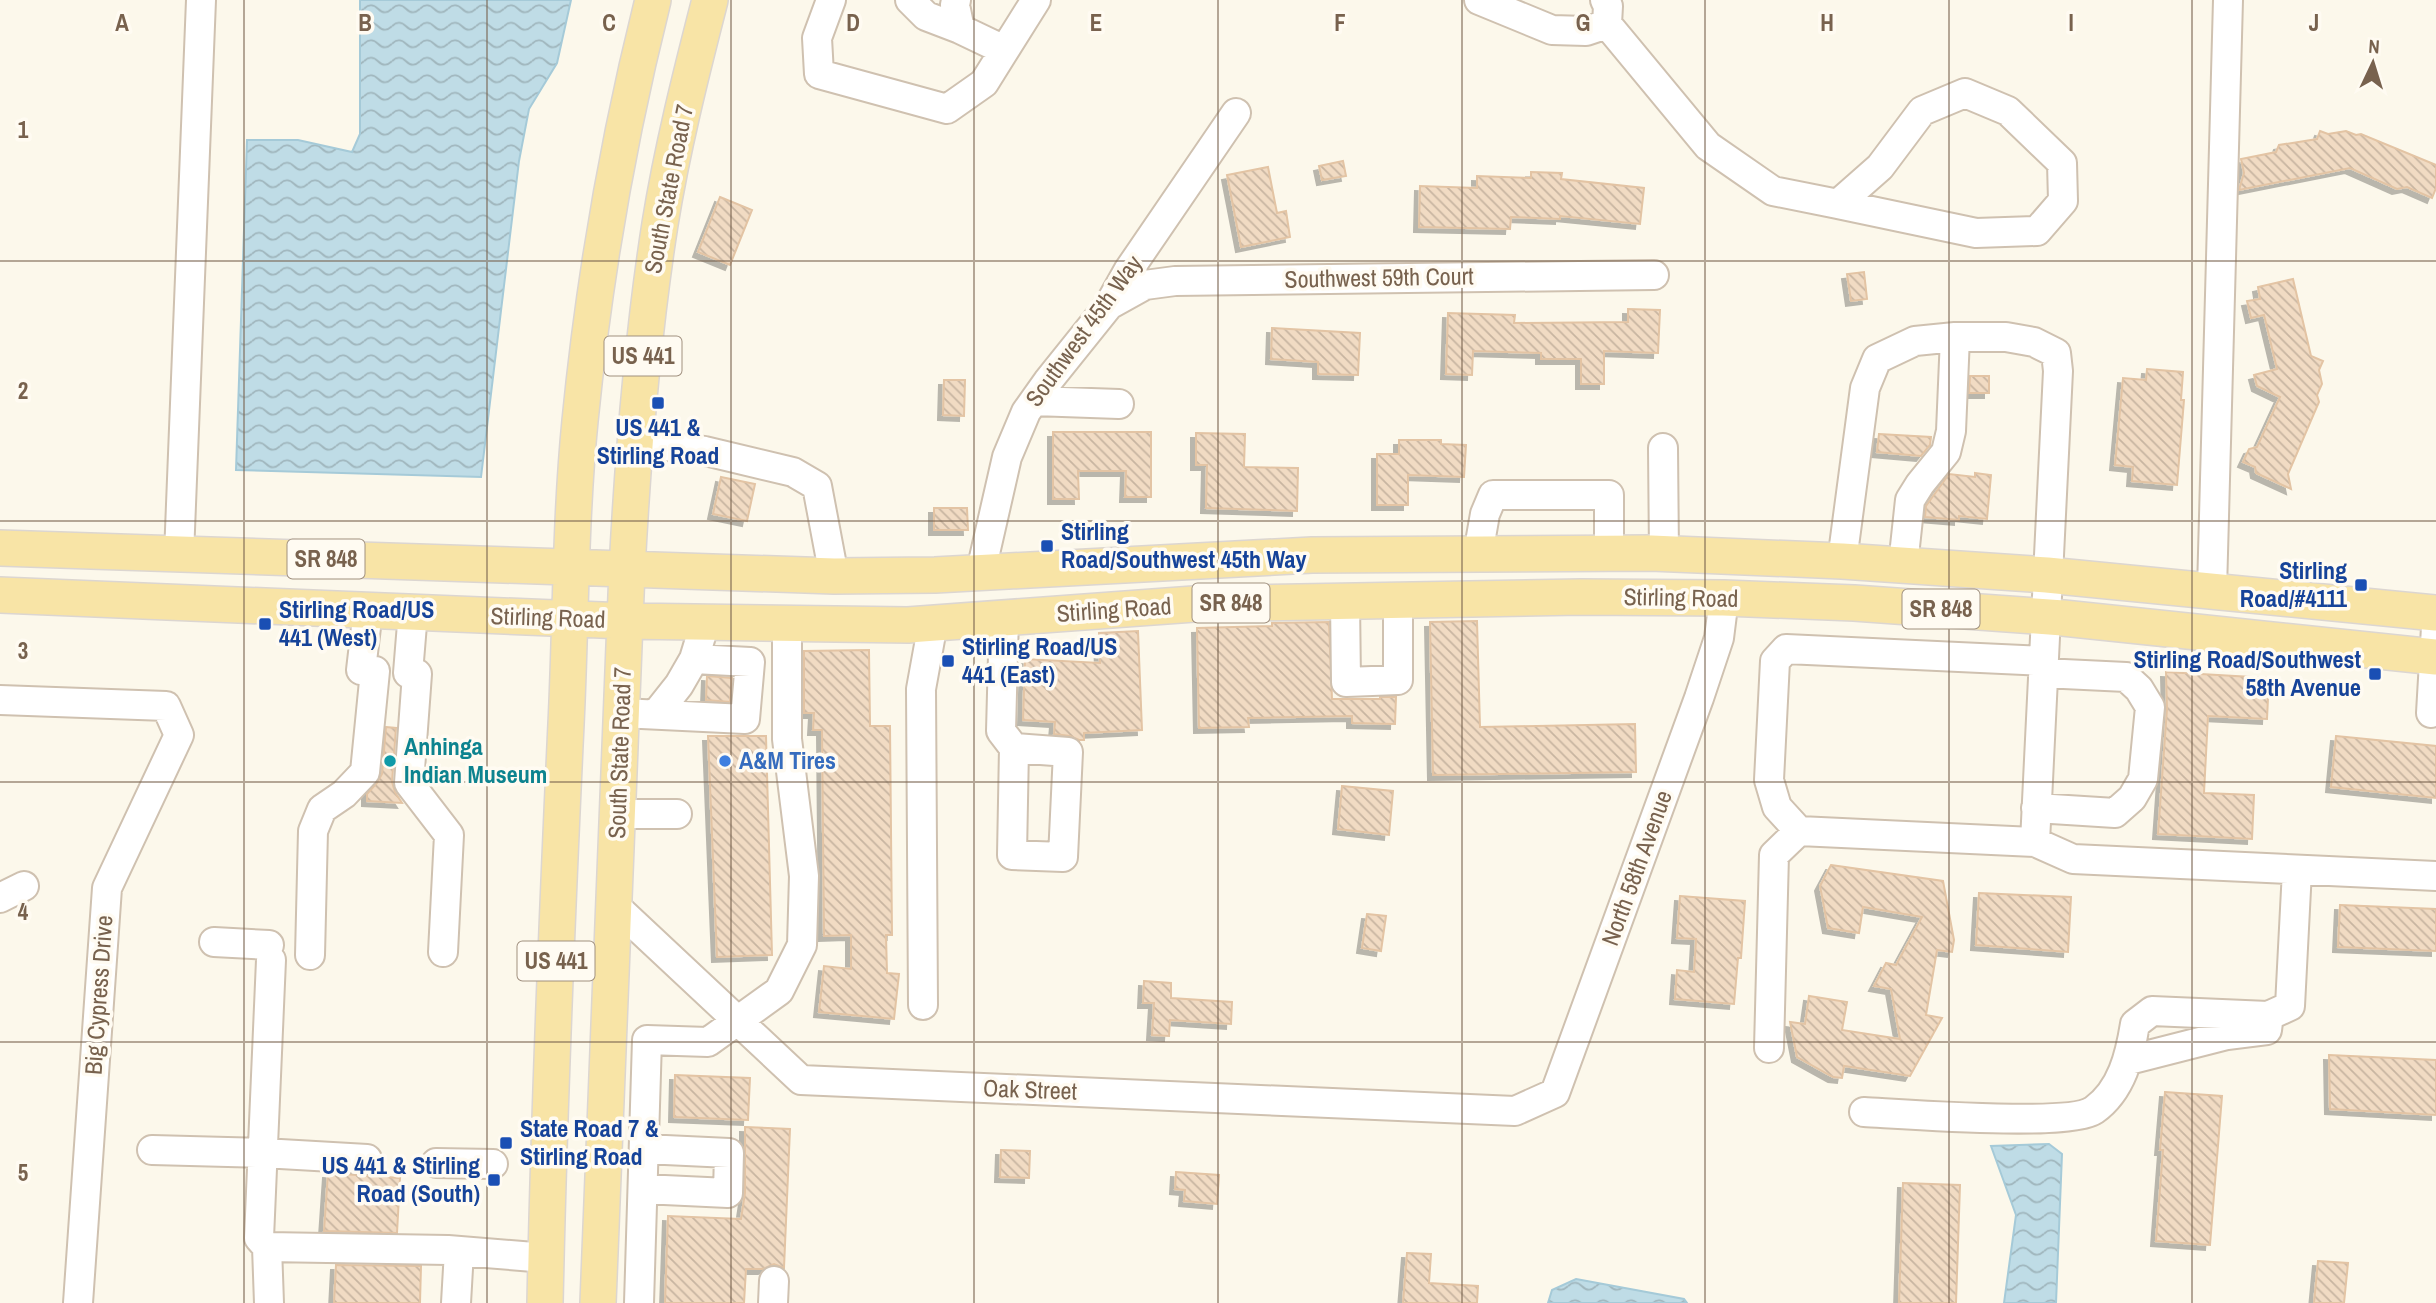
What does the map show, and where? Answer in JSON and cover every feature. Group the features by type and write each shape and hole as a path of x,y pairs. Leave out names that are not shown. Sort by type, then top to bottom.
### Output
{"main road":[{"name":"US 441","path":"545,1303 571,567 580,424 597,275 622,132 653,0"},
{"name":"South State Road 7","path":"598,1303 626,570 641,369 661,222 710,0"},
{"name":"Stirling Road","path":"0,548 834,576 935,575 1312,555 1664,554 1842,561 2047,575 2436,613"},
{"path":"1164,606 1167,590 1175,581 1220,559"},
{"name":"Stirling Road","path":"0,595 625,621 908,625 1164,606 1581,597 1724,598 1854,603 2435,647"},
{"path":"546,1258 563,1266 579,1282 590,1303"}],"street":[{"path":"179,555 201,0"},
{"path":"831,0 817,38 820,74 947,109 984,83 1036,0"},
{"path":"910,0 926,16 1004,50"},
{"path":"956,0 960,29"},
{"path":"1479,0 1552,30 1586,31 1606,12 1708,146 1773,191 1976,233 2037,231 2063,201 2062,163 2008,111 1965,93 1922,111 1880,167 1838,204"},
{"path":"2212,590 2228,0"},
{"name":"Southwest 45th Way","path":"981,571 1007,457 1026,412 1109,305 1128,271 1236,113"},
{"name":"Southwest 59th Court","path":"1109,305 1145,285 1175,281 1654,275"},
{"path":"1903,565 1910,500 1946,452 1951,431 1955,337"},
{"path":"1842,561 1865,388 1877,359 1915,341 1955,337 2015,338 2034,341 2056,352 2058,371 2035,842"},
{"path":"1034,401 1119,404"},
{"path":"635,442 705,451 793,472 817,486 834,576"},
{"path":"1663,448 1664,554"},
{"path":"1478,554 1485,514 1493,495 1609,495 1609,553"},
{"name":"North 58th Avenue","path":"1514,1111 1555,1093 1720,638 1724,598"},
{"path":"1345,601 1346,682 1398,680 1398,600"},
{"path":"310,955 313,831 322,808 344,794 365,772 368,610"},
{"path":"413,612 409,783 449,835 443,952"},
{"path":"1004,617 1001,731 1014,748"},
{"path":"656,714 679,685 694,659 705,623"},
{"path":"923,1005 921,702 933,623"},
{"path":"639,1303 647,1040 708,1042 779,991 803,945 804,876 787,739 787,624"},
{"path":"2431,713 2435,647"},
{"path":"2036,808 2115,813 2132,797 2143,779 2150,707 2139,689 2126,677 1901,654 1786,649 1775,662 1769,780 1777,807 1799,831 2035,842 2073,859 2436,876"},
{"path":"621,713 745,719 750,662 694,659"},
{"name":"Big Cypress Drive","path":"0,700 166,706 179,735 107,888 78,1303"},
{"path":"618,814 677,814"},
{"path":"1769,1048 1774,855 1799,831"},
{"path":"1864,1112 2054,1119 2093,1111 2112,1090 2129,1060 2135,1024 2152,1011 2268,1016 2290,1006 2297,870"},
{"name":"Oak Street","path":"614,905 801,1080 1514,1111"},
{"path":"214,942 270,952 259,1238 267,1247 269,1303"},
{"path":"2129,1060 2227,1035 2267,1030 2268,1016"},
{"path":"643,1189 727,1193 730,1153 644,1149"},
{"path":"152,1150 367,1159"},
{"path":"436,1163 493,1164"},
{"path":"267,1247 458,1251 546,1258"},
{"path":"456,1303 458,1251"}],"water":[{"path":"360,0 571,0 557,63 529,109 519,161 481,477 236,470 247,140 298,140 352,152 360,134"},
{"path":"2049,1144 2062,1154 2056,1303 2004,1303 2016,1215 1991,1146"},
{"path":"1576,1279 1684,1299 1687,1303 1548,1303 1552,1290"}],"building":[{"path":"2320,131 2328,134 2346,131 2361,134 2436,165 2436,188 2432,198 2407,187 2397,189 2350,168 2239,190 2244,173 2241,159 2276,152 2279,145 2317,139"},
{"path":"1343,161 1346,176 1322,180 1319,166"},
{"path":"1268,167 1277,213 1286,211 1290,237 1241,247 1227,175"},
{"path":"1531,172 1562,173 1561,179 1644,188 1640,224 1560,216 1560,219 1511,217 1510,229 1419,227 1420,186 1477,188 1477,176 1531,178"},
{"path":"720,197 752,210 730,265 698,252"},
{"path":"1864,272 1867,299 1851,301 1847,274"},
{"path":"2293,279 2311,356 2323,361 2319,370 2322,384 2317,395 2319,402 2288,474 2291,489 2256,473 2255,467 2243,462 2249,449 2257,447 2280,397 2257,386 2254,375 2277,369 2264,315 2251,318 2247,301 2260,299 2258,287"},
{"path":"1628,309 1660,310 1658,353 1604,351 1604,384 1581,384 1581,359 1541,359 1541,353 1473,351 1472,375 1446,374 1448,313 1515,315 1514,323 1628,322"},
{"path":"1272,328 1360,333 1358,375 1318,374 1318,362 1271,359"},
{"path":"2147,369 2183,372 2181,400 2184,400 2177,485 2132,481 2133,467 2115,465 2123,378 2146,380"},
{"path":"1970,376 1989,376 1989,393 1969,393"},
{"path":"944,380 965,380 964,416 943,415"},
{"path":"1053,432 1151,432 1151,497 1125,497 1126,471 1078,471 1079,499 1053,499"},
{"path":"1196,433 1245,434 1244,467 1298,468 1297,511 1206,508 1207,465 1196,465"},
{"path":"1879,434 1931,437 1930,445 1921,456 1877,452"},
{"path":"1399,440 1441,440 1441,444 1466,445 1464,477 1408,475 1408,505 1377,505 1377,454 1399,454"},
{"path":"1975,473 1991,475 1987,519 1925,517 1926,506 1949,474 1975,477"},
{"path":"721,477 755,484 747,521 713,514"},
{"path":"934,508 967,508 968,530 934,530"},
{"path":"1477,621 1480,727 1635,724 1636,772 1433,775 1430,622"},
{"path":"1329,622 1332,699 1396,697 1395,724 1352,723 1352,716 1248,718 1249,727 1199,728 1197,628"},
{"path":"1138,631 1142,730 1084,733 1084,740 1079,740 1054,734 1055,722 1023,720 1025,659 1100,663 1099,633"},
{"path":"869,650 870,726 890,726 892,935 886,935 887,973 899,974 894,1019 819,1012 824,966 851,969 851,935 824,936 822,730 813,730 814,713 804,713 804,651"},
{"path":"2166,672 2269,678 2267,719 2208,716 2204,793 2254,795 2252,839 2158,834 2167,709"},
{"path":"707,676 732,678 730,702 706,700"},
{"path":"386,727 396,728 392,782 402,803 367,801 367,794 382,774"},
{"path":"708,736 766,736 772,955 717,957"},
{"path":"2336,736 2436,746 2436,798 2331,787"},
{"path":"1342,786 1393,791 1389,835 1338,829"},
{"path":"1831,865 1943,881 1954,940 1952,952 1937,950 1926,1015 1942,1018 1910,1076 1844,1066 1842,1078 1833,1077 1797,1057 1790,1022 1805,1024 1809,996 1847,1002 1842,1030 1900,1039 1891,989 1874,986 1886,963 1896,965 1922,917 1863,907 1859,933 1828,928 1820,886"},
{"path":"1979,893 2071,897 2068,952 1976,945"},
{"path":"1680,896 1745,901 1734,1004 1675,999 1677,970 1694,972 1696,939 1677,938"},
{"path":"2340,905 2436,909 2436,951 2338,947"},
{"path":"1367,914 1386,916 1381,951 1362,948"},
{"path":"1144,981 1171,983 1171,998 1232,1002 1231,1024 1170,1020 1169,1036 1152,1035 1154,1003 1143,1003"},
{"path":"2329,1055 2436,1060 2436,1115 2330,1109"},
{"path":"675,1075 750,1078 748,1120 674,1117"},
{"path":"2165,1092 2222,1096 2210,1245 2156,1241"},
{"path":"745,1127 790,1129 784,1268 774,1264 763,1269 746,1269 744,1303 665,1303 668,1216 741,1219 745,1193"},
{"path":"1001,1150 1030,1151 1029,1178 1000,1177"},
{"path":"1176,1172 1219,1175 1217,1204 1184,1201 1185,1190 1175,1189"},
{"path":"328,1173 400,1178 397,1233 324,1231"},
{"path":"1903,1183 1960,1185 1956,1303 1899,1303"},
{"path":"1407,1253 1431,1254 1429,1283 1478,1286 1477,1303 1403,1303"},
{"path":"2318,1261 2348,1263 2344,1303 2314,1303"},
{"path":"336,1265 421,1266 420,1303 334,1303"}],"place":[{"name":"US 441 & Stirling Road","path":"658,403"},
{"name":"Stirling Road/Southwest 45th Way","path":"1047,546"},
{"name":"Stirling Road/#4111","path":"2361,585"},
{"name":"Stirling Road/US 441 (West)","path":"265,624"},
{"name":"Stirling Road/US 441 (East)","path":"948,661"},
{"name":"Stirling Road/Southwest 58th Avenue","path":"2375,674"},
{"name":"Anhinga Indian Museum","path":"390,761"},
{"name":"A&M Tires","path":"725,761"},
{"name":"State Road 7 & Stirling Road","path":"506,1143"},
{"name":"US 441 & Stirling Road (South)","path":"494,1180"}]}
